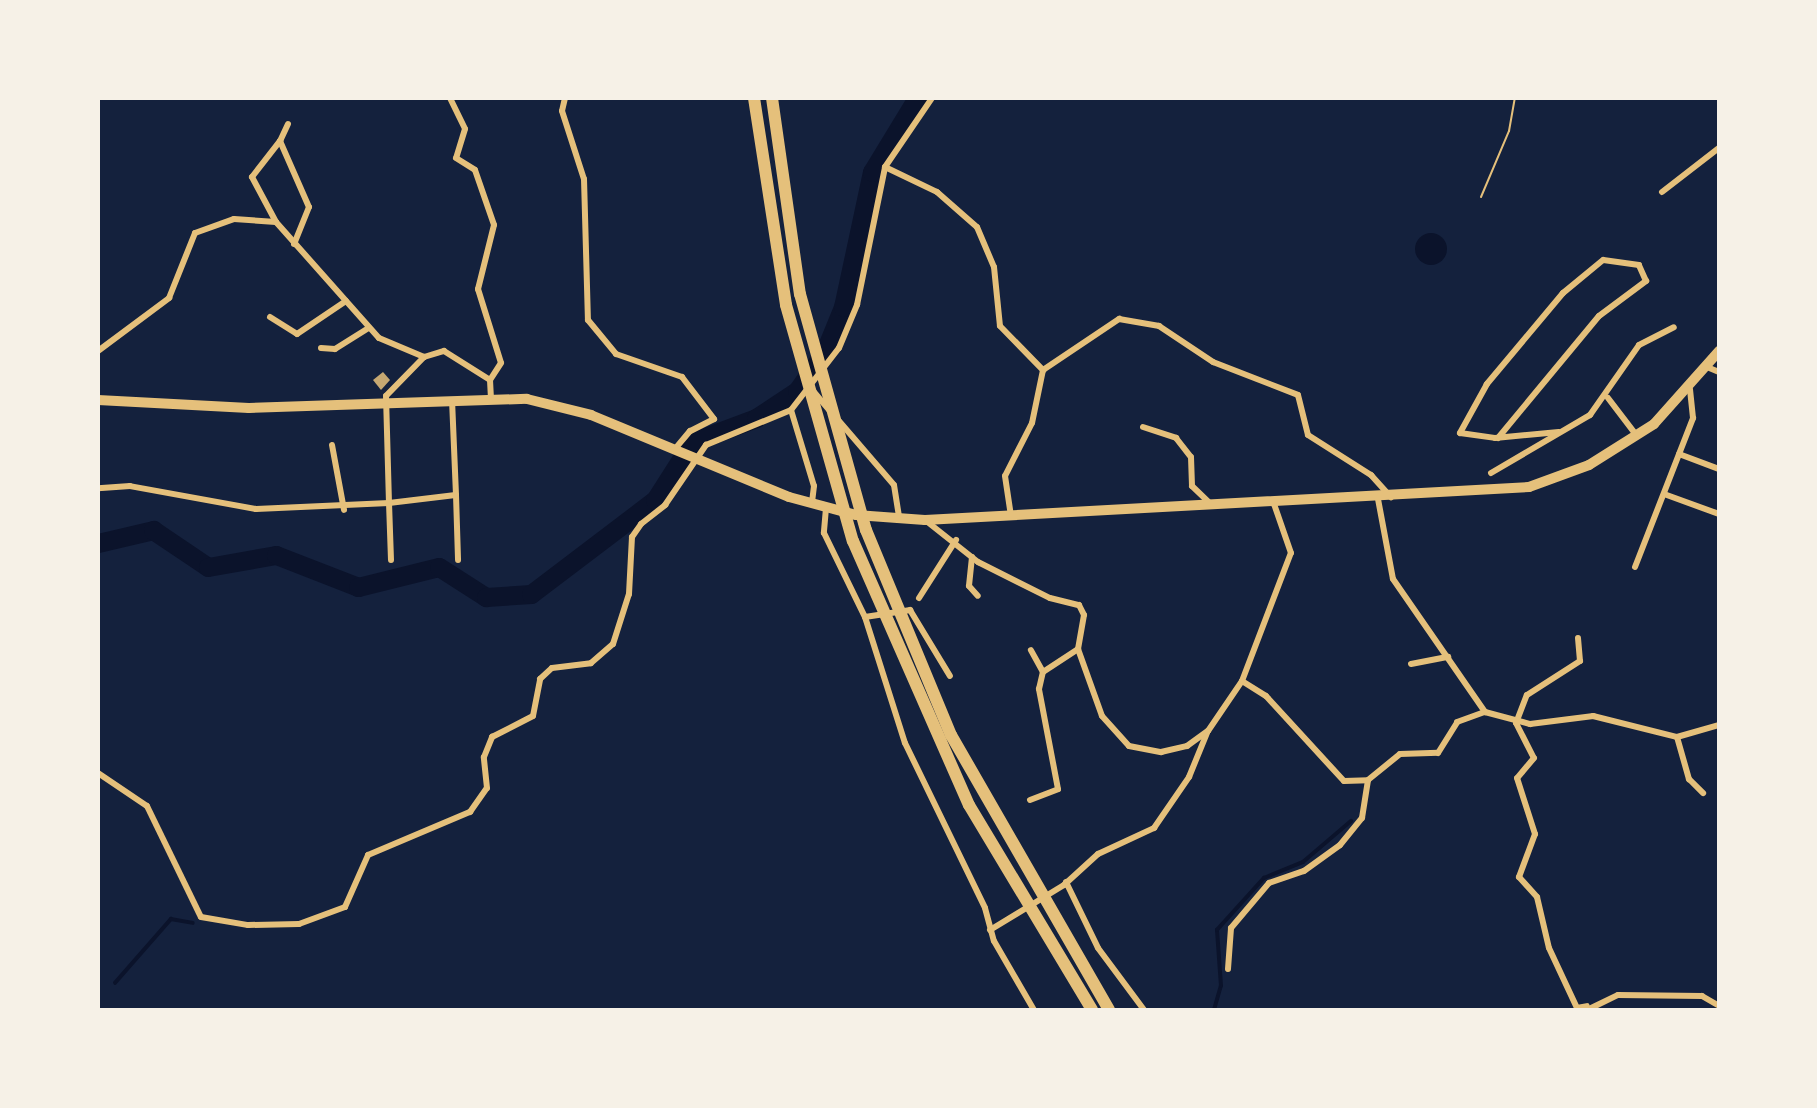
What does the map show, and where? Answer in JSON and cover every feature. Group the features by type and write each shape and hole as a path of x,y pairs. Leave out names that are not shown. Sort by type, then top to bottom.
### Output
{"highway":[{"path":"754,98 786,305 829,472 908,678 969,805 1091,1010"},
{"path":"772,98 800,294 846,470 923,673 983,798 1109,1010"}],"main road":[{"path":"98,400 248,408 491,400 558,404 826,508 899,519 925,520 1392,499 1529,487 1568,475 1637,436 1690,389 1719,351"}],"street":[{"path":"450,98 465,129 456,158 475,170 494,225 478,289 501,363 490,380 491,400"},
{"path":"565,98 562,111 584,179 588,320 615,354 682,377 714,419 690,431 676,450"},
{"path":"98,773 147,806 201,916 248,925 299,924 345,906 368,855 481,802 487,746 492,737 533,716 540,679 552,668 590,663 613,644 629,594 632,537 665,505 693,457 706,445 791,411 851,325 885,167 932,98"},
{"path":"288,124 280,141 252,177 275,222 379,338 425,356"},
{"path":"280,141 309,207 295,244"},
{"path":"1662,192 1719,148"},
{"path":"885,167 937,192 977,227 994,267 1000,326 1043,370"},
{"path":"98,351 169,298 195,233 234,219 275,222"},
{"path":"1498,438 1599,316 1646,281 1639,265 1603,260 1575,281 1487,384 1460,433 1498,438 1559,432"},
{"path":"270,317 297,334 346,301"},
{"path":"1011,516 1004,476 1032,423 1043,370 1119,319 1159,326 1213,362 1298,395 1308,436 1371,475 1392,499"},
{"path":"1491,473 1559,432 1608,398 1639,345 1674,327"},
{"path":"321,348 335,349 369,328"},
{"path":"391,560 386,403 425,356 444,351 490,380"},
{"path":"1707,367 1719,372"},
{"path":"810,387 890,479 899,519"},
{"path":"1635,566 1693,418 1690,389"},
{"path":"1608,398 1637,436"},
{"path":"452,401 457,560"},
{"path":"791,411 814,486 812,503"},
{"path":"1143,427 1176,438 1191,457 1192,486 1213,506"},
{"path":"332,445 344,510"},
{"path":"1679,454 1719,469"},
{"path":"98,488 130,486 256,509 344,510 456,495"},
{"path":"1664,494 1719,514"},
{"path":"1378,499 1387,567 1485,712 1516,723 1593,716 1677,737 1719,725"},
{"path":"993,928 1065,883 1098,854 1154,828 1189,777 1208,731 1242,681 1291,554 1274,504"},
{"path":"826,508 824,533 865,617 905,743 1034,1010"},
{"path":"925,520 956,540 972,557 1050,598 1079,605 1084,615 1077,649 1102,716 1129,746 1174,750 1208,731"},
{"path":"919,598 956,540"},
{"path":"972,557 969,586 978,596"},
{"path":"865,617 910,610 950,676"},
{"path":"1578,638 1580,661 1527,695 1516,723 1534,758 1517,778 1535,834 1519,877 1537,897 1549,948 1577,1008 1587,1008 1618,995 1702,996 1719,1006"},
{"path":"1030,800 1058,789 1039,689 1044,672 1077,649"},
{"path":"1031,650 1044,672"},
{"path":"1411,664 1448,657"},
{"path":"1242,681 1289,719 1338,779 1368,780 1400,754 1444,751 1457,722 1485,712"},
{"path":"1677,737 1689,779 1703,793"},
{"path":"1228,969 1231,928 1269,883 1304,870 1340,845 1362,818 1368,780"},
{"path":"1065,883 1098,948 1144,1010"}],"path":[{"path":"1481,197 1509,131 1515,98"}],"water":[{"path":"1431,233 1442,238 1447,249 1442,260 1431,265 1420,260 1415,249 1420,238"}],"building":[{"path":"383,372 390,380 381,390 373,380"}],"waterway":[{"path":"98,543 153,530 208,567 276,555 358,587 439,567 486,597 531,594 655,500 692,442 756,418 797,391 825,351 843,307 872,172 917,98"},
{"path":"1214,1010 1221,986 1217,930 1264,878 1303,862 1351,821"},
{"path":"115,983 171,919 193,923"}]}
